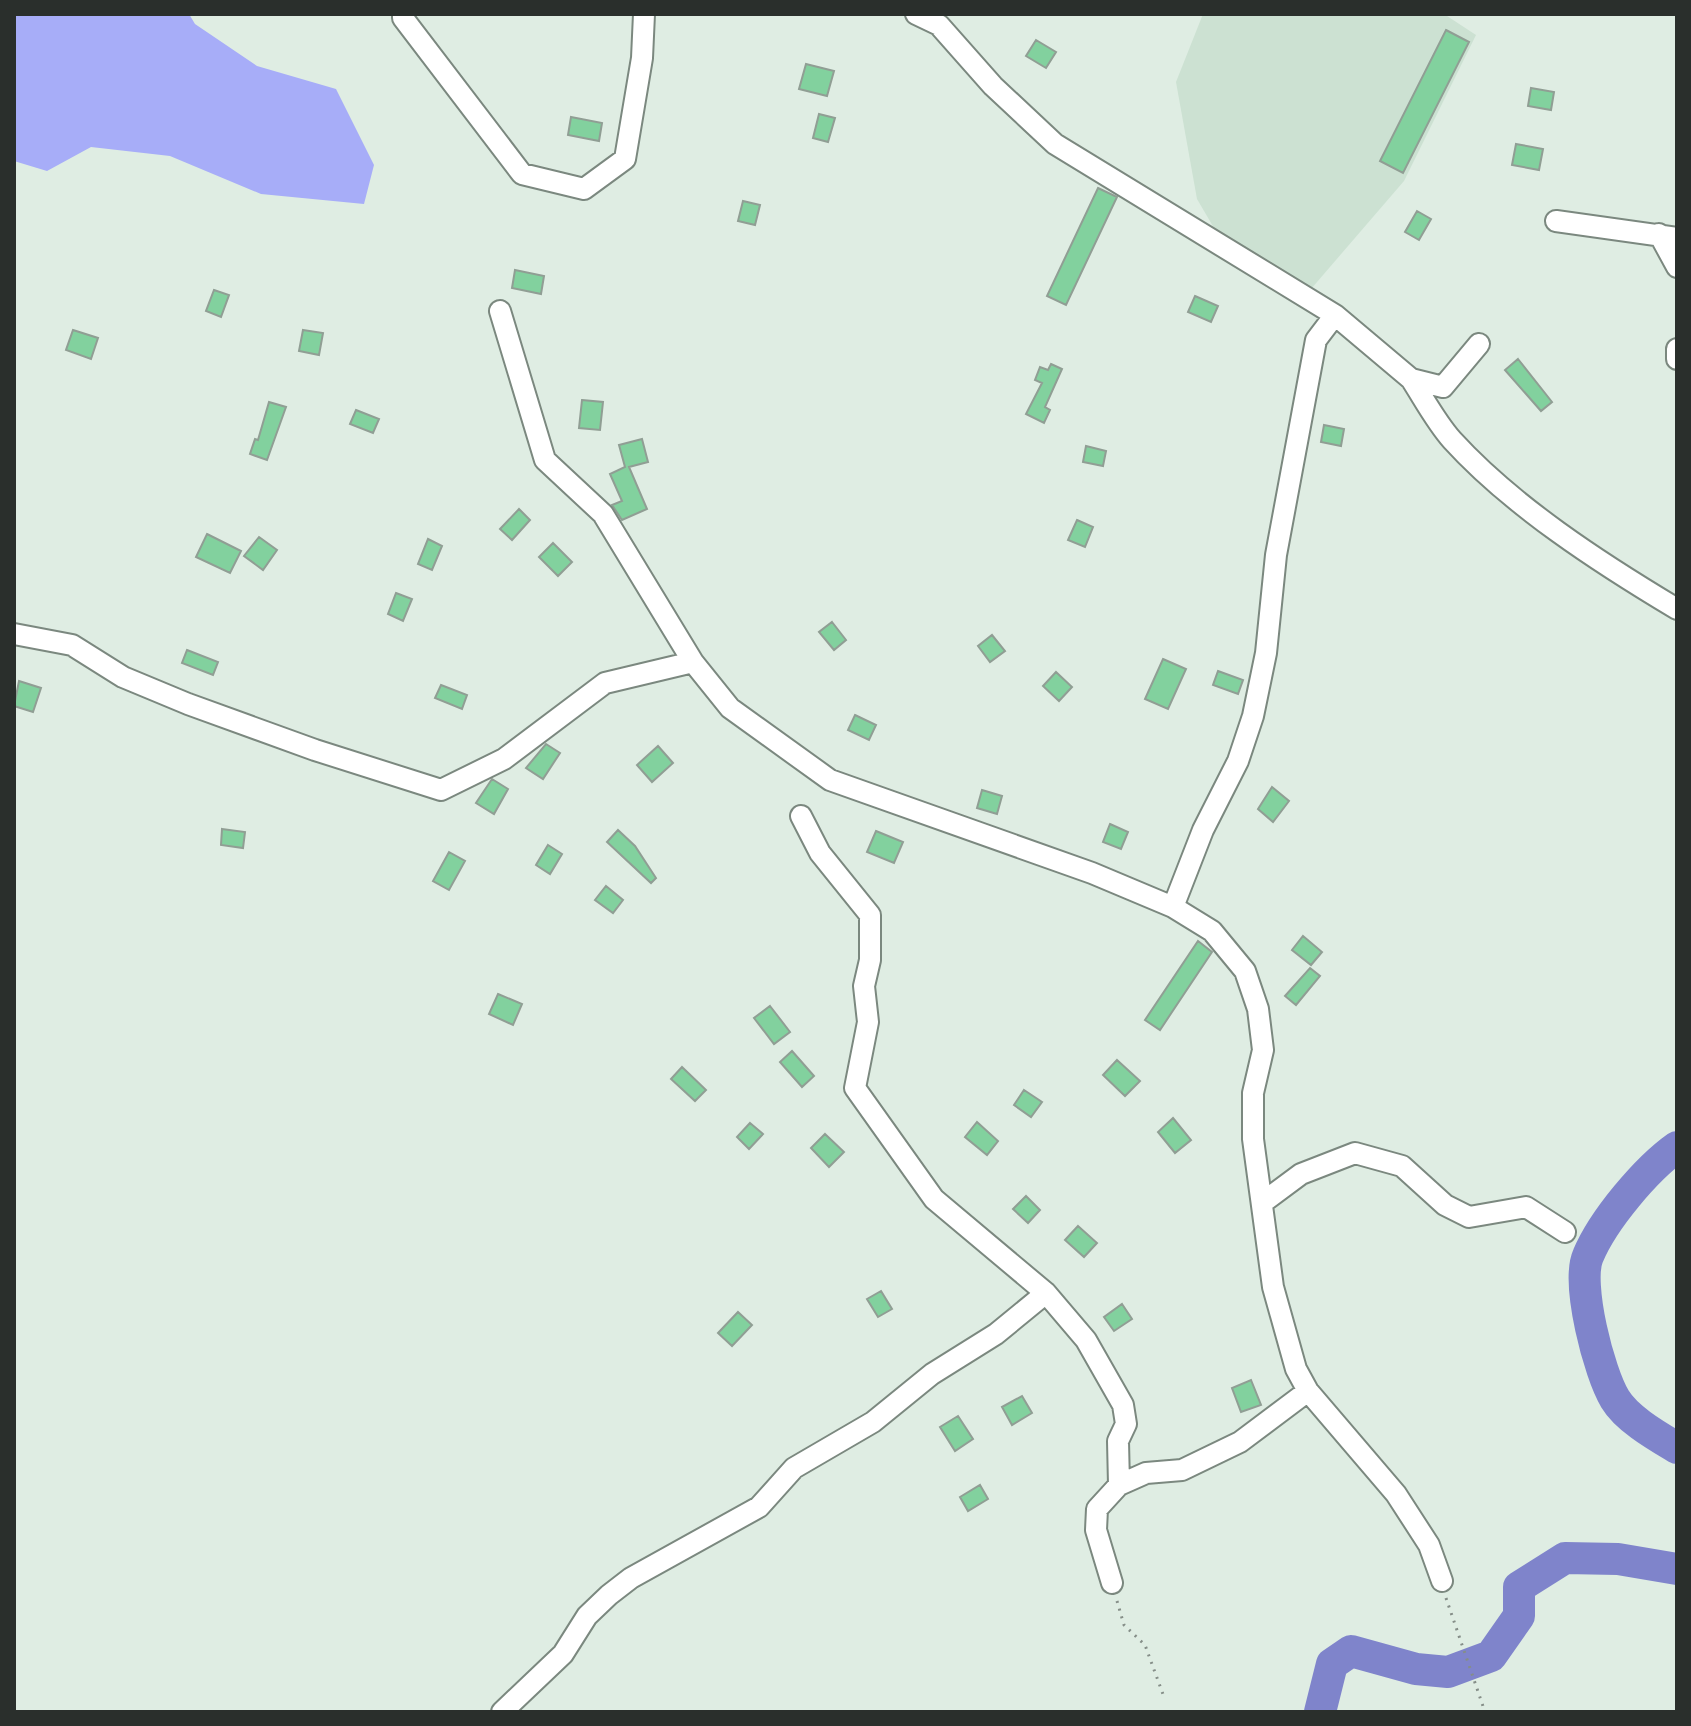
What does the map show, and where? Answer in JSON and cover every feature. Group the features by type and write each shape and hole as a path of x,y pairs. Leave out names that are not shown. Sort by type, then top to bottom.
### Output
{"street":[{"path":"400,15 522,174 584,189 625,159 642,58 644,14"},
{"path":"916,14 939,25 993,86 1055,144 1335,315 1411,379 1452,439 1527,507 1598,562 1677,609"},
{"path":"1556,221 1668,236 1677,267"},
{"path":"500,311 545,460 603,514 693,662 730,708 830,780 1092,873 1173,907 1212,931 1245,971 1258,1009 1263,1050 1253,1093 1253,1139 1273,1287 1296,1369 1308,1391 1396,1494 1429,1545 1444,1590"},
{"path":"1173,907 1203,830 1238,761 1253,716 1266,653 1276,555 1316,340 1335,315"},
{"path":"1411,379 1443,387 1479,344"},
{"path":"1677,349 1677,359"},
{"path":"14,634 72,645 123,677 188,704 315,750 441,790 504,759 605,683 693,662"},
{"path":"801,816 820,853 870,915 870,960 864,986 868,1022 855,1088 934,1199 1046,1293 1086,1340 1123,1405 1126,1424 1118,1441 1119,1485"},
{"path":"1262,1203 1301,1174 1355,1153 1402,1166 1445,1205 1469,1217 1526,1207 1565,1232"},
{"path":"502,1712 563,1654 587,1616 631,1578 759,1507 794,1468 873,1422 932,1374 996,1334 1046,1293"},
{"path":"1112,1583 1096,1530 1097,1509 1119,1485 1146,1473 1182,1470 1240,1442 1308,1391"}],"path":[{"path":"1112,1583 1124,1625 1145,1645 1164,1697"},
{"path":"1444,1590 1485,1712"}],"shaded area":[{"path":"14,14 189,14 195,24 257,66 336,89 374,165 364,204 261,194 170,156 91,147 47,171 14,161"},
{"path":"1203,14 1444,14 1476,35 1404,181 1311,289 1214,228 1197,199 1176,82"}],"building":[{"path":"1446,30 1469,42 1403,173 1380,161"},
{"path":"1036,40 1056,52 1046,68 1026,56"},
{"path":"806,64 834,71 827,96 799,89"},
{"path":"1531,88 1554,92 1551,110 1528,106"},
{"path":"819,114 835,118 828,142 813,138"},
{"path":"571,117 602,123 599,141 568,135"},
{"path":"1516,144 1543,149 1539,170 1512,165"},
{"path":"1098,188 1117,197 1066,305 1047,296"},
{"path":"743,201 760,205 755,225 738,221"},
{"path":"1417,211 1431,219 1419,240 1405,232"},
{"path":"515,270 544,276 541,294 512,288"},
{"path":"214,290 229,295 221,317 206,311"},
{"path":"1195,296 1218,306 1211,322 1188,312"},
{"path":"73,330 98,338 91,359 66,350"},
{"path":"303,330 323,333 319,355 299,351"},
{"path":"1518,359 1552,402 1541,411 1505,370"},
{"path":"1051,364 1062,369 1045,407 1050,410 1044,423 1026,414 1042,383 1035,380 1040,367 1048,370"},
{"path":"582,400 603,402 600,430 579,428"},
{"path":"269,402 286,407 267,460 250,454 255,439 258,440"},
{"path":"356,410 379,419 373,433 350,424"},
{"path":"1324,425 1344,429 1341,446 1321,442"},
{"path":"642,439 648,462 629,467 647,509 622,520 612,505 622,501 610,474 625,467 619,445"},
{"path":"1086,446 1106,451 1103,466 1083,462"},
{"path":"519,509 530,520 512,540 500,529"},
{"path":"1077,520 1093,527 1085,547 1068,540"},
{"path":"207,534 241,551 230,573 196,557"},
{"path":"259,537 277,550 263,570 244,556"},
{"path":"428,539 442,546 432,570 418,564"},
{"path":"553,543 572,562 558,576 539,557"},
{"path":"396,593 412,599 403,621 388,614"},
{"path":"832,622 846,640 834,650 819,632"},
{"path":"992,635 1005,651 990,662 978,646"},
{"path":"187,650 218,662 213,675 182,663"},
{"path":"1163,659 1186,669 1168,709 1145,699"},
{"path":"1218,671 1243,680 1238,694 1213,685"},
{"path":"1056,672 1072,687 1059,701 1043,686"},
{"path":"19,681 41,688 33,712 14,706"},
{"path":"441,685 467,695 462,709 435,698"},
{"path":"855,715 876,725 869,740 848,730"},
{"path":"546,744 560,753 543,779 526,768"},
{"path":"658,746 673,763 652,782 637,765"},
{"path":"492,779 508,789 494,814 476,803"},
{"path":"1272,787 1289,801 1273,822 1258,809"},
{"path":"982,790 1002,796 997,814 977,808"},
{"path":"1110,824 1128,832 1121,849 1103,842"},
{"path":"222,829 245,832 243,848 221,845"},
{"path":"618,830 635,846 656,878 651,883 607,842"},
{"path":"876,831 903,842 894,863 867,852"},
{"path":"548,845 562,854 550,874 536,865"},
{"path":"449,852 465,861 449,890 433,881"},
{"path":"606,886 623,900 613,913 595,900"},
{"path":"1303,936 1322,952 1311,965 1292,950"},
{"path":"1198,941 1212,952 1160,1030 1145,1020"},
{"path":"1310,968 1320,976 1296,1005 1285,996"},
{"path":"498,994 522,1004 513,1025 489,1014"},
{"path":"770,1006 790,1032 774,1044 754,1018"},
{"path":"792,1051 814,1076 802,1087 780,1062"},
{"path":"1117,1060 1140,1081 1125,1096 1103,1075"},
{"path":"682,1067 706,1090 695,1101 671,1079"},
{"path":"1024,1090 1042,1102 1031,1117 1014,1105"},
{"path":"1173,1118 1191,1140 1175,1153 1158,1132"},
{"path":"977,1122 998,1141 987,1155 965,1137"},
{"path":"750,1123 763,1134 749,1149 737,1137"},
{"path":"825,1134 844,1152 829,1167 811,1148"},
{"path":"1026,1196 1040,1210 1028,1223 1013,1209"},
{"path":"1078,1226 1097,1243 1084,1257 1065,1240"},
{"path":"881,1291 892,1309 878,1317 867,1299"},
{"path":"1122,1304 1132,1319 1114,1331 1104,1317"},
{"path":"738,1312 752,1325 732,1346 718,1333"},
{"path":"1251,1380 1261,1405 1241,1412 1232,1388"},
{"path":"1022,1396 1032,1413 1012,1425 1002,1407"},
{"path":"958,1416 973,1439 955,1451 940,1427"},
{"path":"980,1485 988,1499 968,1511 960,1497"}],"waterway":[{"path":"1677,1147 1639,1182 1615,1211 1595,1242 1585,1269 1591,1328 1602,1369 1615,1399 1635,1420 1677,1448"},
{"path":"1320,1712 1332,1664 1351,1651 1416,1669 1448,1672 1491,1656 1519,1616 1519,1587 1565,1558 1618,1559 1677,1569"}]}
